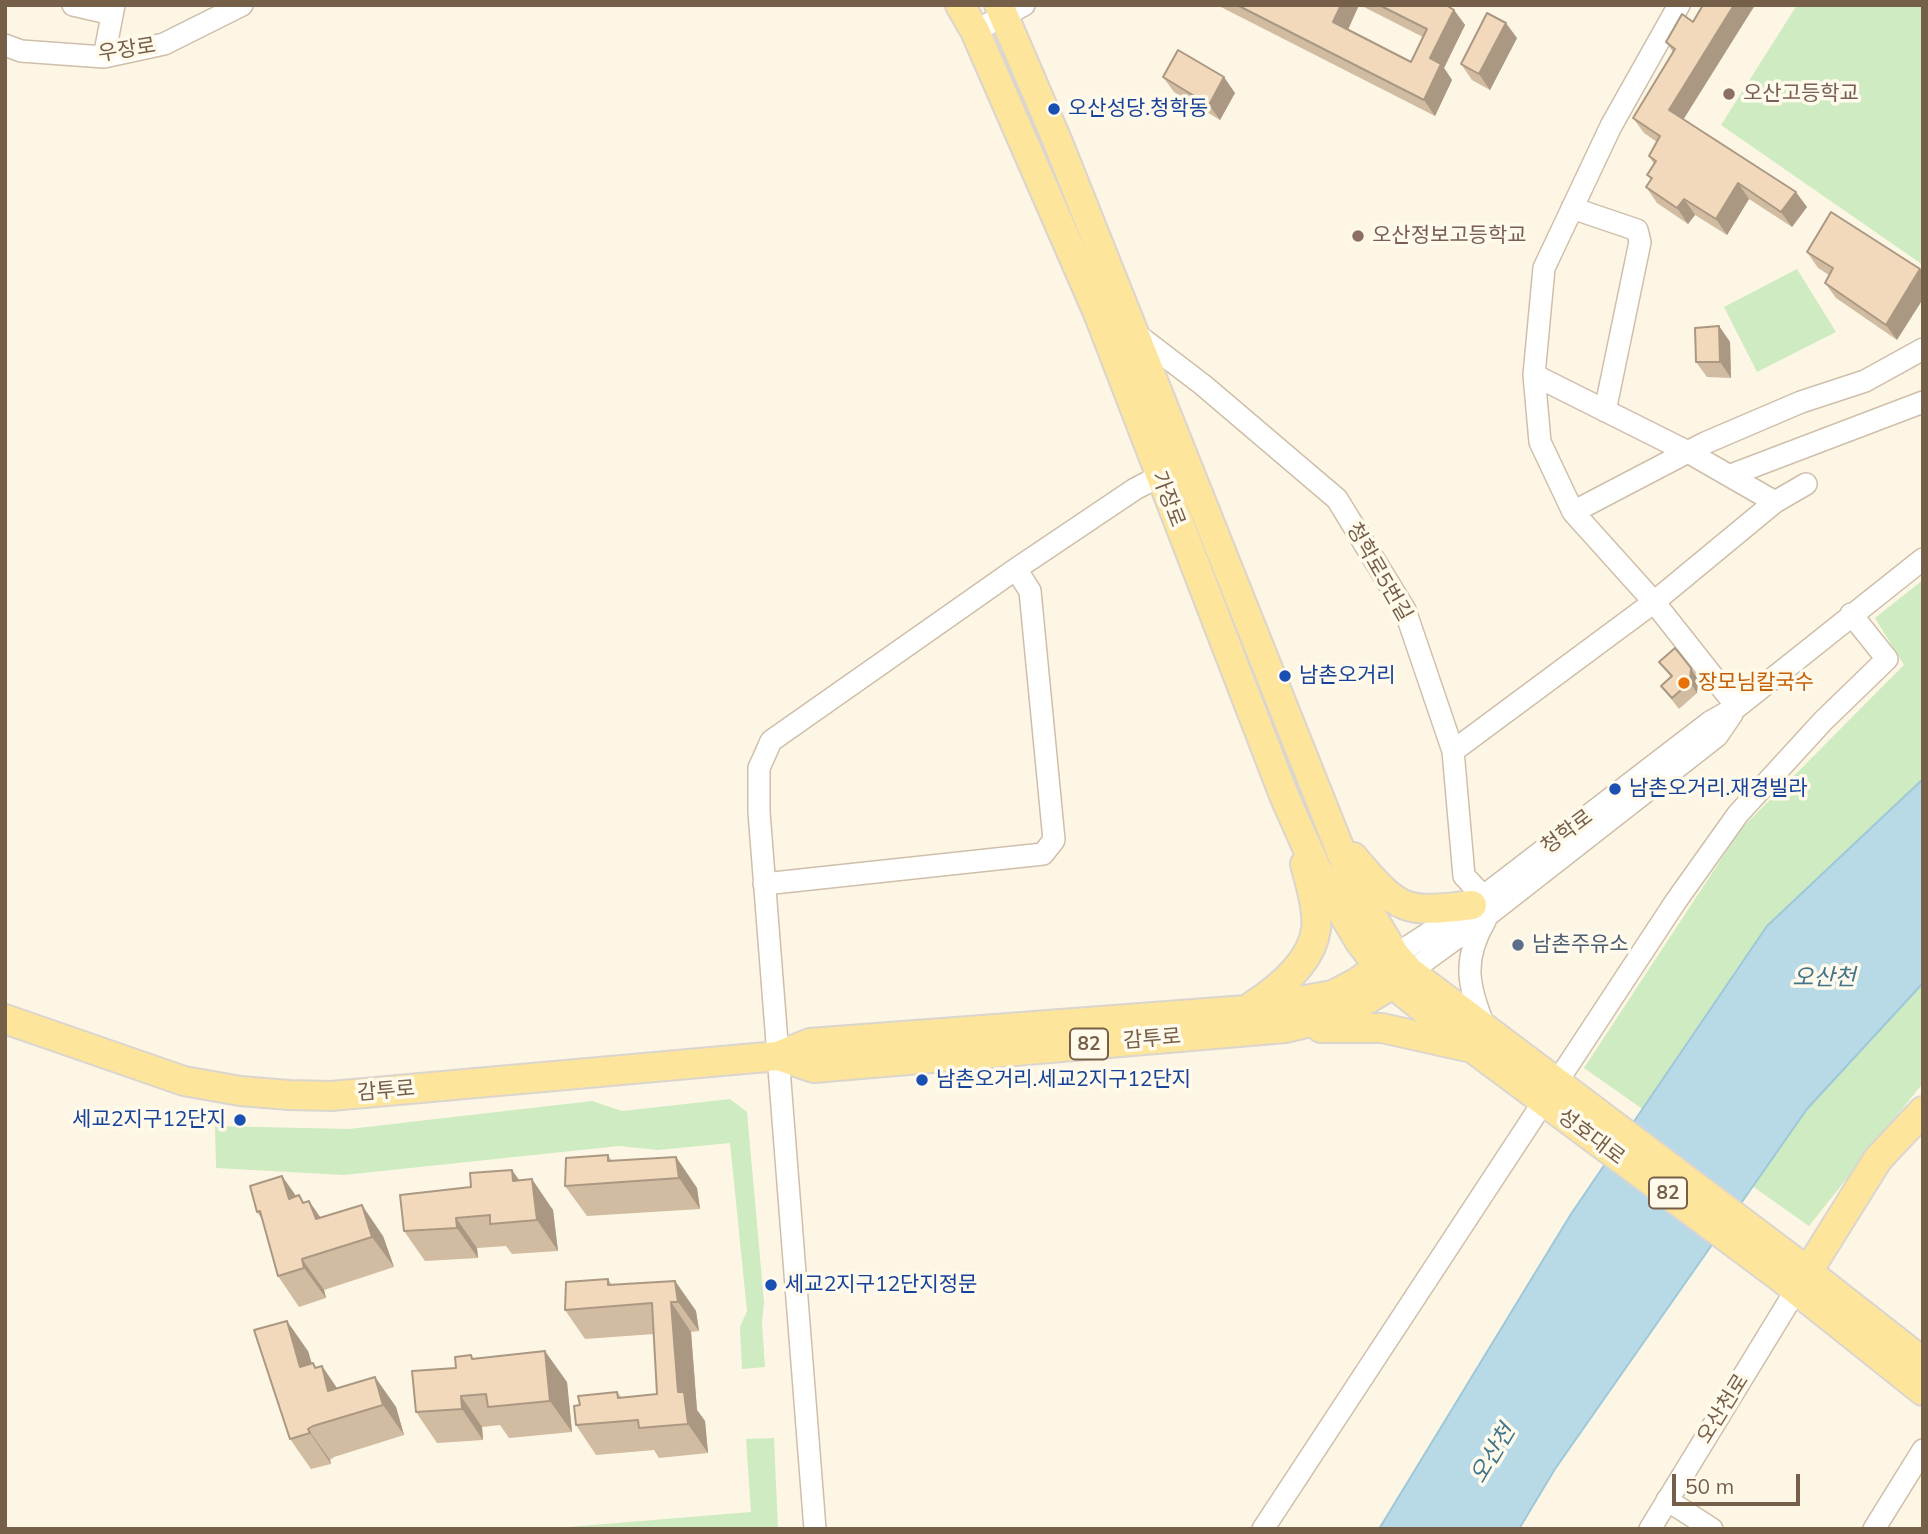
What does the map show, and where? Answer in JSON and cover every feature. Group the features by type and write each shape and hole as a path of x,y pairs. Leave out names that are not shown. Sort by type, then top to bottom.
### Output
{"main road":[{"name":"가장로","path":"960,5 975,31 1098,313 1285,798 1317,870 1394,970"},
{"name":"가장로","path":"1010,9 1133,332 1325,813 1355,887 1394,970"},
{"path":"1246,1010 1272,993 1299,964 1316,929 1311,884 1285,798"},
{"path":"1325,813 1347,851 1389,899 1423,911 1481,906"},
{"name":"성호대로","path":"1394,970 1480,1039 1794,1275 1923,1362"},
{"name":"감투로","path":"5,1019 184,1081 240,1091 331,1096 778,1056 810,1043 1246,1010 1333,995 1394,970"},
{"name":"감투로","path":"778,1056 814,1068 1286,1028 1341,1015 1394,970"},
{"path":"1286,1028 1382,1028 1480,1039"},
{"name":"오산천로","path":"1794,1275 1878,1159 1923,1111"},
{"name":"성호대로","path":"1794,1275 1923,1391"}],"street":[{"path":"73,5 113,10 104,57"},
{"path":"1679,5 1611,126 1544,268 1534,375 1540,442 1573,512 1654,602 1738,706"},
{"name":"우장로","path":"5,45 21,51 104,57 164,44 236,7"},
{"path":"975,31 1010,9"},
{"path":"1572,208 1637,230 1640,242 1605,411"},
{"name":"청학로5번길","path":"1133,332 1203,385 1337,499 1405,610 1454,751 1464,876 1481,906"},
{"path":"1573,512 1688,452 1801,402 1865,381 1923,349"},
{"path":"1534,375 1688,452 1775,502"},
{"path":"1731,475 1923,402"},
{"path":"815,1529 764,884 759,768 771,741 1016,569 1135,489 1160,476"},
{"path":"1454,751 1654,602 1775,502 1806,484"},
{"name":"청학로","path":"1394,970 1717,736 1738,706 1923,559"},
{"path":"764,884 1043,854 1054,840 1030,591 1016,569"},
{"path":"1263,1529 1558,1097 1676,901 1738,814 1823,721 1886,659 1851,614"},
{"path":"1480,1039 1472,996 1469,957 1481,906"},
{"name":"오산천로","path":"1650,1529 1794,1275"},
{"path":"1874,1529 1923,1450"},
{"path":"1667,1500 1713,1529"}],"green space":[{"path":"1797,5 1923,5 1923,265 1721,125"},
{"path":"1797,269 1836,332 1757,372 1724,307"},
{"path":"1923,580 1923,1083 1809,1226 1584,1068 1741,829 1904,665 1875,618"},
{"path":"730,1099 747,1112 764,1302 762,1323 765,1367 742,1369 740,1327 747,1311 730,1143 658,1150 619,1146 344,1175 216,1168 215,1126 349,1129 592,1101 622,1111"},
{"path":"774,1438 778,1529 544,1529 751,1512 746,1439"}],"water":[{"name":"오산천","path":"1923,779 1923,983 1807,1109 1555,1469 1519,1529 1379,1529 1571,1214 1767,926"}],"building":[{"path":"1237,5 1341,5 1333,22 1411,62 1427,29 1379,5 1446,5 1454,10 1430,58 1441,64 1424,100"},
{"path":"1703,5 1734,5 1669,110 1796,192 1781,212 1738,183 1716,219 1684,199 1677,208 1646,187 1652,178 1647,175 1656,161 1649,156 1660,136 1633,118 1675,49 1666,42 1682,14 1693,22"},
{"path":"1487,13 1506,23 1479,74 1461,64"},
{"path":"1178,50 1224,77 1209,105 1163,77"},
{"path":"1831,212 1920,269 1886,325 1825,283 1833,268 1807,252"},
{"path":"1719,326 1720,362 1696,362 1695,328"},
{"path":"1675,648 1691,668 1690,682 1672,698 1661,686 1672,676 1659,662"},
{"path":"608,1155 608,1161 676,1157 679,1178 565,1186 566,1158"},
{"path":"512,1170 513,1181 532,1179 537,1220 490,1224 490,1215 456,1218 457,1228 404,1231 400,1195 471,1187 470,1173"},
{"path":"282,1176 289,1199 299,1195 303,1203 309,1201 316,1219 362,1205 372,1237 302,1259 304,1268 278,1276 260,1211 257,1212 250,1186"},
{"path":"608,1279 608,1285 675,1281 678,1302 671,1302 678,1392 684,1392 688,1424 639,1428 638,1420 576,1425 574,1406 580,1405 578,1396 617,1392 618,1398 657,1394 652,1303 565,1310 566,1282"},
{"path":"287,1321 300,1367 313,1363 315,1368 322,1366 328,1391 375,1377 383,1405 313,1426 308,1429 310,1433 290,1439 254,1330"},
{"path":"545,1351 550,1401 488,1407 486,1394 461,1396 462,1409 416,1412 412,1371 456,1368 455,1357 471,1355 472,1359"}],"place":[{"name":"오산고등학교","path":"1729,94"},
{"name":"오산성당.청학동","path":"1054,109"},
{"name":"오산정보고등학교","path":"1358,236"},
{"name":"남촌오거리","path":"1285,676"},
{"name":"장모님칼국수","path":"1684,683"},
{"name":"남촌오거리.재경빌라","path":"1615,789"},
{"name":"남촌주유소","path":"1518,945"},
{"name":"남촌오거리.세교2지구12단지","path":"922,1080"},
{"name":"세교2지구12단지","path":"240,1120"},
{"name":"세교2지구12단지정문","path":"771,1285"}]}
